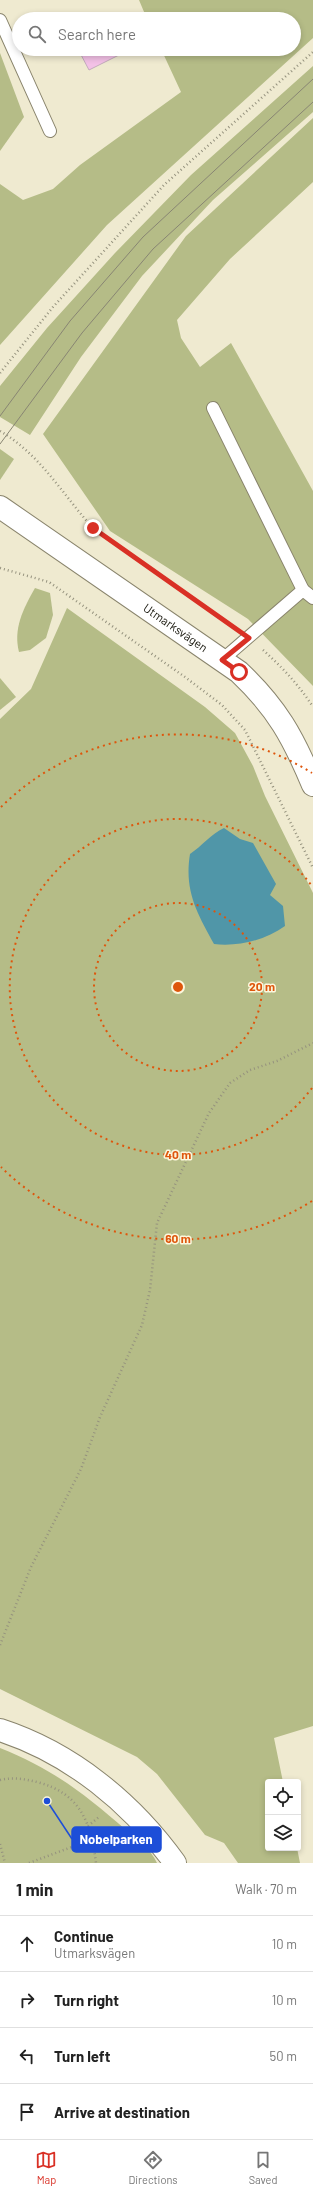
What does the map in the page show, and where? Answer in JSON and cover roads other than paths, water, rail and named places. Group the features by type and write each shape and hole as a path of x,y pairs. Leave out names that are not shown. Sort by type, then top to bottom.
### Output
{"street":[{"name":"Utmarksvägen","path":"0,507 239,672 260,691 277,712 296,744 313,784"},
{"path":"0,1730 31,1742 73,1765 96,1780 147,1828 175,1863"}],"lane":[{"path":"0,20 12,47"},
{"path":"16,56 50,131"},
{"path":"213,408 308,594 222,660"}],"water":[{"path":"224,828 240,839 253,843 276,884 270,895 283,906 285,926 261,939 223,945 214,944 197,912 190,891 189,867 190,854 215,833"}],"tram line":[{"path":"0,416 70,321 143,237 313,79"},
{"path":"0,444 82,333 153,249 313,102"}],"place":[{"name":"Nobelparken","path":"47,1801"}]}
